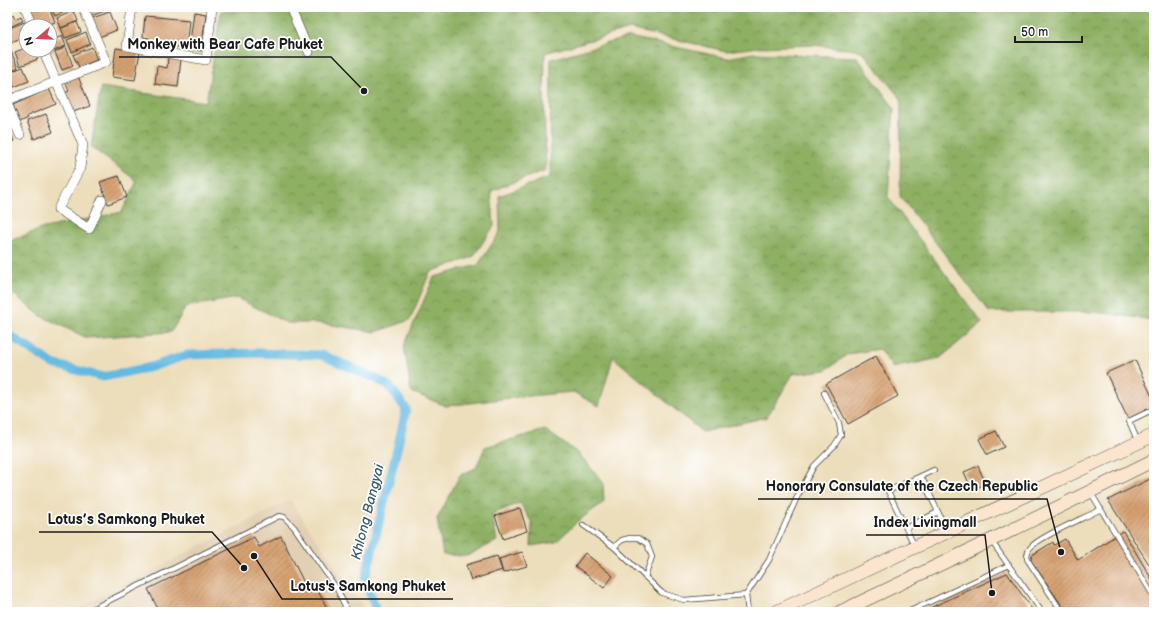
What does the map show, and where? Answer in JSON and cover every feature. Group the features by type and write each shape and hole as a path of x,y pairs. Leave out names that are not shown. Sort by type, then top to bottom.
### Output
{"main road":[{"path":"776,612 1154,435"},
{"path":"840,612 1154,460"}],"street":[{"path":"24,7 29,18"},
{"path":"20,135 7,102 106,62 83,7"},
{"path":"132,7 127,46 206,60 212,7"},
{"path":"290,7 309,52"},
{"path":"46,58 83,145 80,168 58,209 89,229 102,200"}],"lane":[{"path":"748,612 746,595 769,560 798,495 814,466 834,446 841,435 839,423 824,393"},
{"path":"1138,442 1129,421 1154,409"},
{"path":"915,547 888,491 934,470"},
{"path":"921,476 947,532"},
{"path":"1090,492 1154,597"},
{"path":"1062,612 1027,559 1027,553 1030,547 1046,537 1101,510"},
{"path":"906,528 938,512"},
{"path":"86,612 279,516 284,517 294,526 337,589 348,612"},
{"path":"583,525 614,547 662,593 684,600 746,595"},
{"path":"614,547 622,540 630,538 638,538 647,544 652,557 646,577"},
{"path":"991,540 1042,612"},
{"path":"908,612 1009,565"}],"shaded area":[{"path":"290,500 366,612 71,612"}],"green space":[{"path":"277,7 1154,7 1154,320 1095,312 989,312 900,196 901,99 862,51 814,45 759,47 726,51 630,29 545,53 544,97 546,170 491,191 494,226 473,257 430,272 410,320 376,332 319,323 287,323 237,298 186,307 171,332 87,338 41,316 7,289 7,242 44,228 122,212 137,181 91,147 101,87 206,102 221,11 276,11"},
{"path":"629,37 727,58 754,53 857,57 894,108 888,197 982,323 940,358 893,368 879,349 848,354 826,370 793,374 767,417 702,432 613,357 599,406 573,392 446,406 411,392 404,346 434,277 478,265 500,232 499,196 550,177 551,59"},
{"path":"545,430 579,454 603,482 604,502 578,521 556,542 531,546 532,523 520,503 492,514 497,541 467,556 443,555 437,519 460,475 476,468 485,447"}],"building":[{"path":"28,7 49,7 53,18 33,18"},
{"path":"51,7 75,7 55,16"},
{"path":"88,7 109,7 110,9 91,16"},
{"path":"74,11 78,21 61,28 57,18"},
{"path":"110,12 117,30 99,37 92,18"},
{"path":"194,12 206,14 201,51 189,49"},
{"path":"13,14 15,19 21,16 22,18 18,18 18,23 7,28 7,17"},
{"path":"145,16 189,20 186,48 152,44 149,38 143,37"},
{"path":"77,22 81,32 65,38 61,28"},
{"path":"18,25 18,39 9,43 7,29"},
{"path":"86,32 90,44 72,52 67,40"},
{"path":"62,36 66,46 58,49 58,38"},
{"path":"66,47 73,66 62,70 57,58 58,51"},
{"path":"92,47 97,60 79,67 73,55"},
{"path":"116,48 140,52 135,80 112,77"},
{"path":"10,49 18,68 7,73 7,50"},
{"path":"18,51 18,58 38,59 20,66 15,52"},
{"path":"168,57 181,59 178,87 155,84 157,66 167,68"},
{"path":"23,67 29,81 11,88 7,78 7,73"},
{"path":"78,76 90,106 73,112 63,94 69,91 65,81"},
{"path":"49,89 56,104 27,116 28,118 20,122 13,105"},
{"path":"46,114 53,132 34,139 27,121"},
{"path":"7,123 14,141 7,144"},
{"path":"119,176 127,197 108,204 100,182"},
{"path":"876,356 898,396 848,424 826,384"},
{"path":"1135,360 1154,401 1154,406 1128,419 1106,373"},
{"path":"996,431 1004,447 987,455 979,439"},
{"path":"978,466 986,484 972,490 964,472"},
{"path":"1154,477 1154,572 1108,500"},
{"path":"520,508 527,531 503,539 495,516"},
{"path":"1123,531 1154,583 1154,612 1066,612 1031,560 1032,555 1053,542 1054,545 1065,539 1078,560"},
{"path":"281,536 309,593 317,589 329,612 156,612 159,611 148,589 254,537 259,547"},
{"path":"522,552 527,566 503,573 499,559"},
{"path":"585,553 613,576 604,588 575,566"},
{"path":"497,556 502,570 471,580 466,565"},
{"path":"1007,573 1034,612 921,612"}],"waterway":[{"name":"Khlong Bangyai","path":"7,334 53,364 103,377 151,367 187,355 256,353 322,355 375,378 390,387 406,409 365,580 377,612"}],"place":[{"name":"Monkey with Bear Cafe Phuket","path":"364,91"},
{"name":"Honorary Consulate of the Czech Republic","path":"1061,552"},
{"name":"Lotus's Samkong Phuket","path":"254,556"},
{"name":"Lotus’s Samkong Phuket","path":"244,568"},
{"name":"Index Livingmall","path":"992,593"}]}
